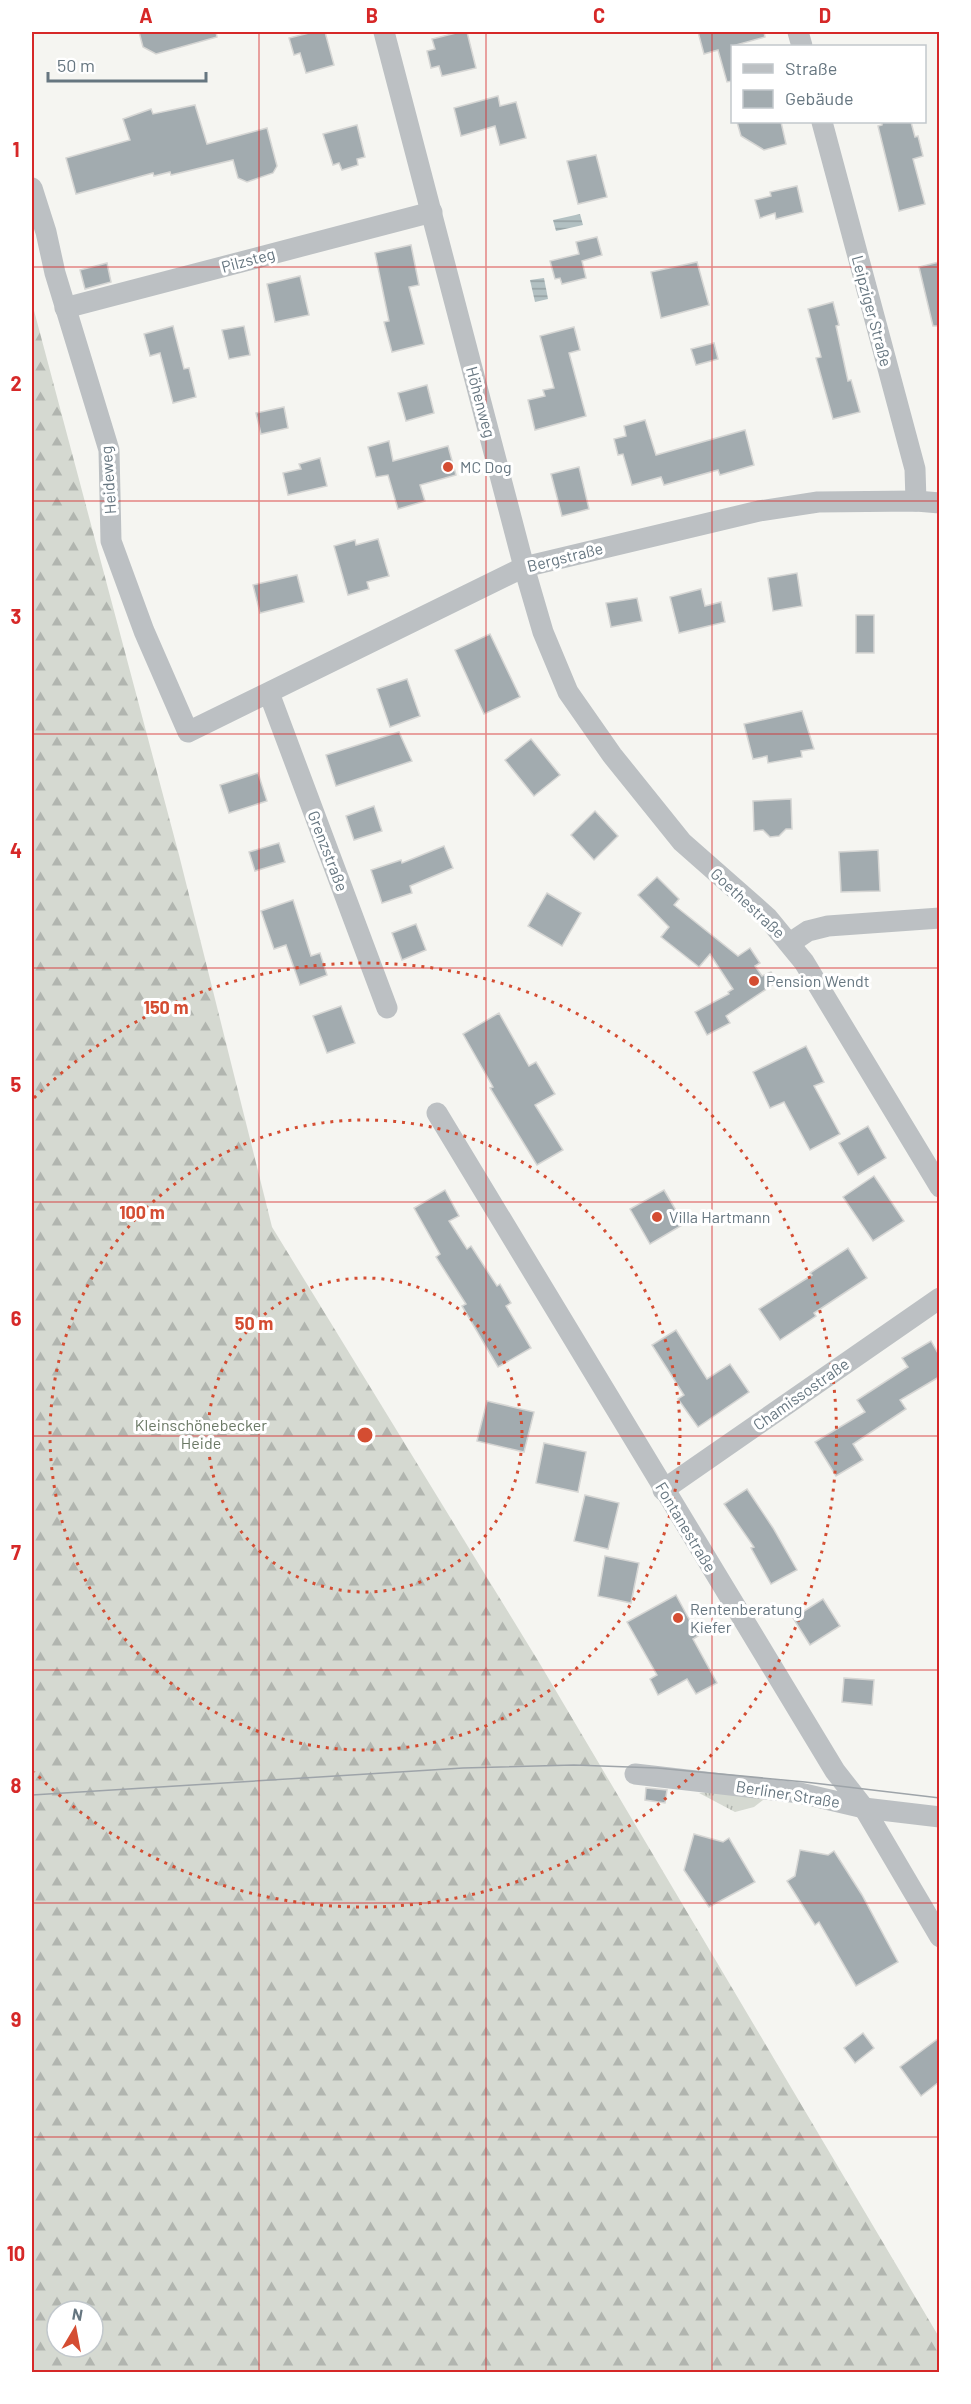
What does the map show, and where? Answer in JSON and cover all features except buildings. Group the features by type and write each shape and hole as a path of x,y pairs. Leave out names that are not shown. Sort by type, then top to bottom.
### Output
{"street":[{"name":"Höhenweg","path":"384,32 543,632 568,692 614,756"},
{"name":"Leipziger Straße","path":"822,123 915,470 916,501"},
{"name":"Heideweg","path":"32,188 46,232 65,308 109,450 111,541 144,631 188,732"},
{"name":"Pilzsteg","path":"65,308 432,212"},
{"name":"Bergstraße","path":"188,732 524,567 759,511 818,502 916,501 939,503"},
{"name":"Grenzstraße","path":"269,693 387,1008"},
{"name":"Goethestraße","path":"614,756 682,842 768,917 790,943 804,962 939,1187"},
{"path":"790,943 808,932 828,926 939,918"},
{"name":"Fontanestraße","path":"437,1113 663,1490 835,1771 864,1808 939,1937"},
{"name":"Chamissostraße","path":"663,1490 939,1298"},
{"name":"Berliner Straße","path":"635,1774 800,1793 864,1808 939,1817"}],"green space":[{"name":"Kleinschönebecker Heide","path":"32,303 179,855 272,1227 540,1664 939,2337 939,2372 32,2372"},
{"path":"730,1790 763,1800 754,1807 735,1812 699,1793"}],"shaded area":[{"path":"580,214 583,225 556,231 553,220"},
{"path":"544,278 548,299 535,302 530,280"}],"tram line":[{"path":"32,1795 463,1768 574,1765 657,1768 940,1798"}],"place":[{"name":"MC Dog","path":"448,467"},
{"name":"Pension Wendt","path":"754,981"},
{"name":"Villa Hartmann","path":"657,1217"},
{"name":"Rentenberatung Kiefer","path":"678,1618"}]}
